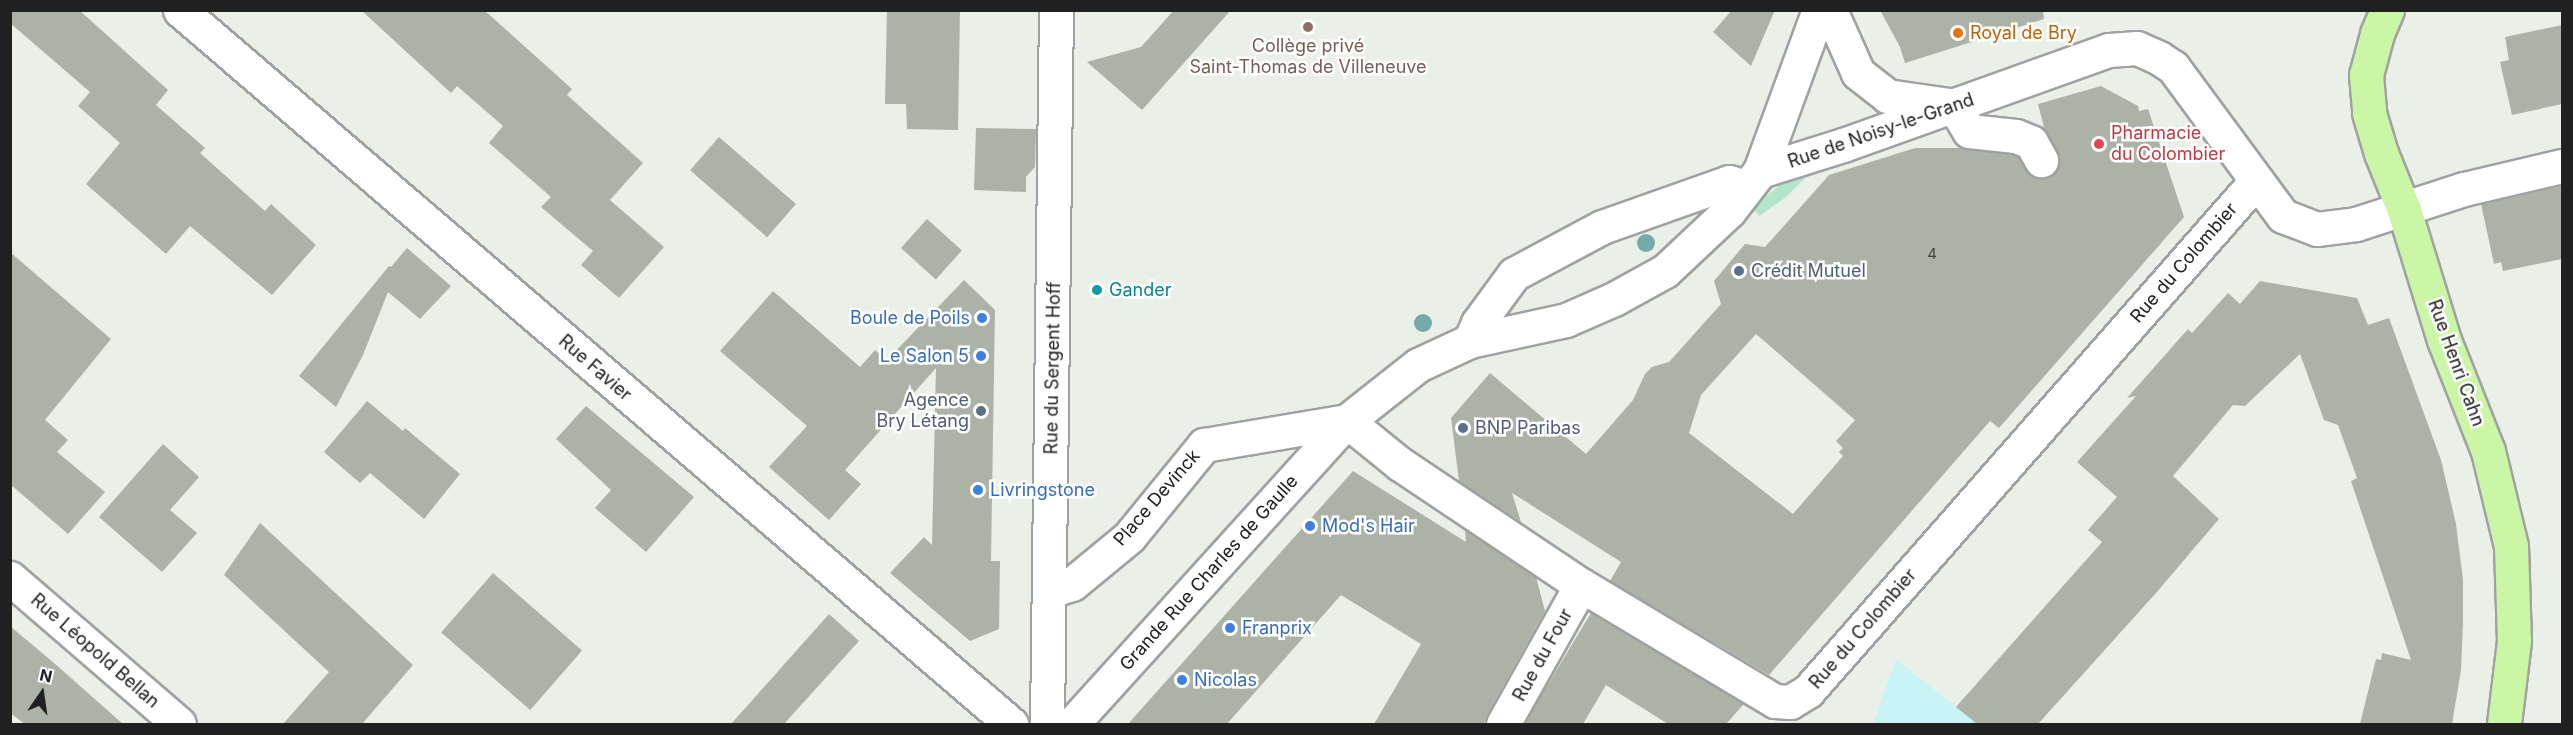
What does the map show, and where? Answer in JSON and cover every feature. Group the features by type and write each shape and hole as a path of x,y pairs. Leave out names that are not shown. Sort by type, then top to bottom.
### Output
{"main road":[{"name":"Rue Henri Cahn","path":"2387,10 2377,34 2366,75 2370,113 2378,143 2404,210 2444,340 2488,451 2511,546 2514,641 2504,724"}],"street":[{"name":"Rue Favier","path":"180,10 1011,724"},
{"name":"Rue du Sergent Hoff","path":"1047,724 1056,10"},
{"path":"1347,421 1418,365 1470,341 1566,320 1614,299 1665,271 1729,211 1753,179 1819,10"},
{"path":"1830,10 1858,73 1887,96 1954,106 1969,131 2016,136 2031,142 2041,160"},
{"name":"Rue de Noisy-le-Grand","path":"1753,179 2109,50 2137,48 2173,67 2283,216 2317,229 2356,224 2464,189 2562,166"},
{"path":"1470,341 1478,323 1514,274 1602,227 1729,182 1753,179"},
{"name":"Rue du Colombier","path":"1347,421 1400,464 1581,585 1775,700 1790,713 2256,182"},
{"name":"Place Devinck","path":"1050,591 1072,584 1129,537 1204,445 1347,421"},
{"name":"Grande Rue Charles de Gaulle","path":"1072,724 1347,421"},
{"name":"Rue Léopold Bellan","path":"10,578 179,724"},
{"name":"Rue du Four","path":"1503,724 1581,585"}],"green space":[{"path":"1810,173 1785,198 1759,216 1752,207 1790,177"}],"shaded area":[{"path":"1896,659 1956,707 1977,724 1873,724"}],"building":[{"path":"10,10 79,10 168,90 156,105 205,148 200,153 265,211 271,204 316,245 272,295 190,226 166,254 86,184 120,143 78,106 90,92 10,23"},
{"path":"361,10 484,10 572,89 567,95 643,163 610,200 664,247 619,298 581,265 593,251 541,207 551,197 489,143 503,126 457,86 451,93"},
{"path":"887,10 960,10 958,130 907,129 906,104 885,104"},
{"path":"1174,10 1231,10 1142,110 1087,62 1141,47"},
{"path":"1732,10 1775,10 1751,66 1713,32"},
{"path":"1880,10 2043,10 2044,19 1905,63 1900,47"},
{"path":"2562,25 2562,104 2512,115 2500,62 2509,60 2505,37"},
{"path":"2101,86 2138,106 2139,111 2148,109 2184,217 1999,428 1990,421 1769,675 1610,581 1621,562 1512,493 1521,522 1459,481 1451,418 1490,373 1586,454 1633,400 1645,374 1652,367 1669,362 1721,304 1714,281 1745,244 1765,247 1829,175 1915,148 1964,148 2011,154 2018,157 2032,176 2040,179 2050,177 2057,169 2060,160 2045,131 2038,104","holes":["1756,334 1855,420 1836,441 1843,448 1839,452 1843,456 1793,514 1689,433 1701,395"]},
{"path":"976,128 1036,129 1035,167 1026,177 1026,192 974,190"},
{"path":"719,137 796,204 767,237 690,170"},
{"path":"2562,186 2562,259 2503,271 2501,262 2494,264 2481,204"},
{"path":"927,219 962,250 936,279 901,248"},
{"path":"407,248 451,286 420,319 388,292 363,355 336,407 299,376 389,266 391,267"},
{"path":"10,252 111,339 45,420 68,440 57,452 105,492 68,534 10,484"},
{"path":"964,280 995,310 991,561 1000,561 999,629 970,641 890,573 924,537 932,545 936,368 845,470 861,484 829,520 769,467 807,426 720,351 773,291 860,367 875,350 887,360"},
{"path":"2260,281 2357,298 2368,325 2389,318 2441,460 2456,524 2463,580 2463,623 2461,670 2452,724 2360,724 2376,659 2381,660 2382,653 2411,660 2351,481 2357,478 2338,425 2324,420 2300,354 2245,406 2233,405 2173,476 2219,519 2156,593 2038,724 1977,724 1956,707 2102,542 2088,530 2117,497 2077,462 2136,396 2127,398 2188,329 2192,333 2228,293 2240,304"},
{"path":"367,401 403,431 405,428 460,474 424,519 370,473 360,483 324,452"},
{"path":"586,406 694,497 646,552 595,508 611,490 556,439"},
{"path":"163,444 199,477 170,510 197,533 162,572 99,517"},
{"path":"1353,471 1466,542 1465,530 1536,577 1545,611 1484,724 1374,724 1421,644 1341,595 1227,724 1128,724"},
{"path":"260,523 413,665 362,724 283,724 329,672 224,575"},
{"path":"493,573 582,650 530,710 441,633"},
{"path":"1591,613 1744,704 1726,724 1668,724 1606,685 1583,724 1524,724"},
{"path":"829,614 859,641 784,724 731,724"},
{"path":"10,626 123,724 25,724 10,713"}],"place":[{"name":"Collège privé Saint-Thomas de Villeneuve","path":"1308,27"},
{"name":"Royal de Bry","path":"1958,33"},
{"name":"Pharmacie du Colombier","path":"2099,144"},
{"name":"Crédit Mutuel","path":"1739,271"},
{"name":"Gander","path":"1097,290"},
{"name":"Boule de Poils","path":"982,318"},
{"name":"Le Salon 5","path":"981,356"},
{"name":"Agence Bry Létang","path":"981,411"},
{"name":"BNP Paribas","path":"1463,428"},
{"name":"Livringstone","path":"978,490"},
{"name":"Mod's Hair","path":"1310,526"},
{"name":"Franprix","path":"1230,628"},
{"name":"Nicolas","path":"1182,680"}]}
